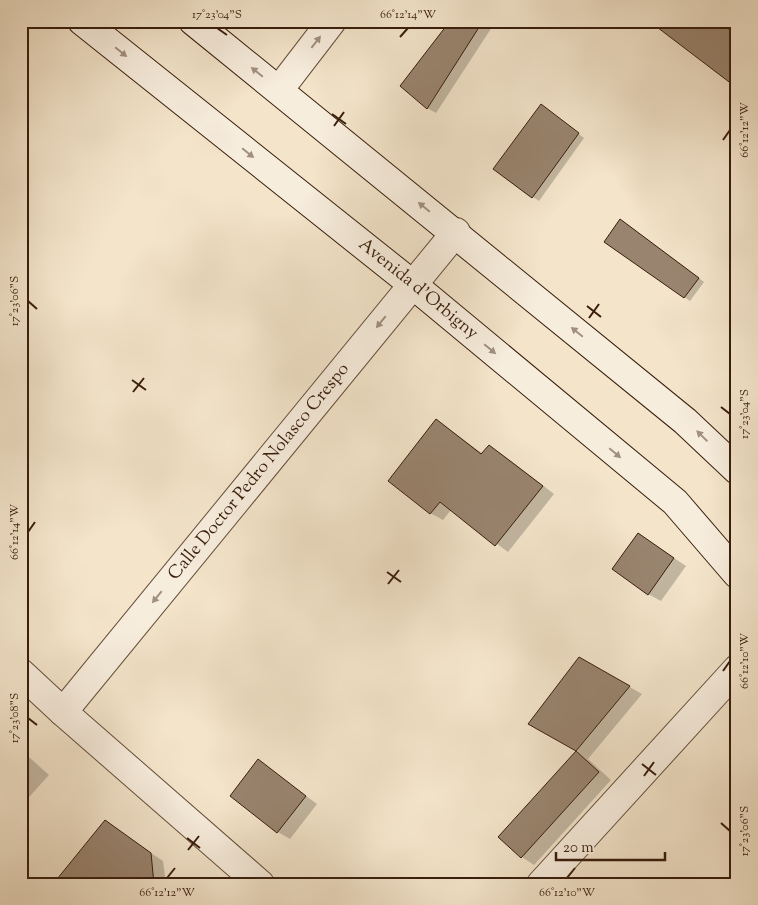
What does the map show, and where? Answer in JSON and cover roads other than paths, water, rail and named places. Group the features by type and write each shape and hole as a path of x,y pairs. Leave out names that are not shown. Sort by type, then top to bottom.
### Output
{"main road":[{"name":"Avenida d'Orbigny","path":"82,21 412,284 675,502 737,574"},
{"path":"193,21 686,420 737,470"},
{"path":"279,90 332,21"},
{"name":"Calle Doctor Pedro Nolasco Crespo","path":"62,712 456,232"},
{"path":"541,884 737,669"},
{"path":"21,673 62,712 260,884"}]}
